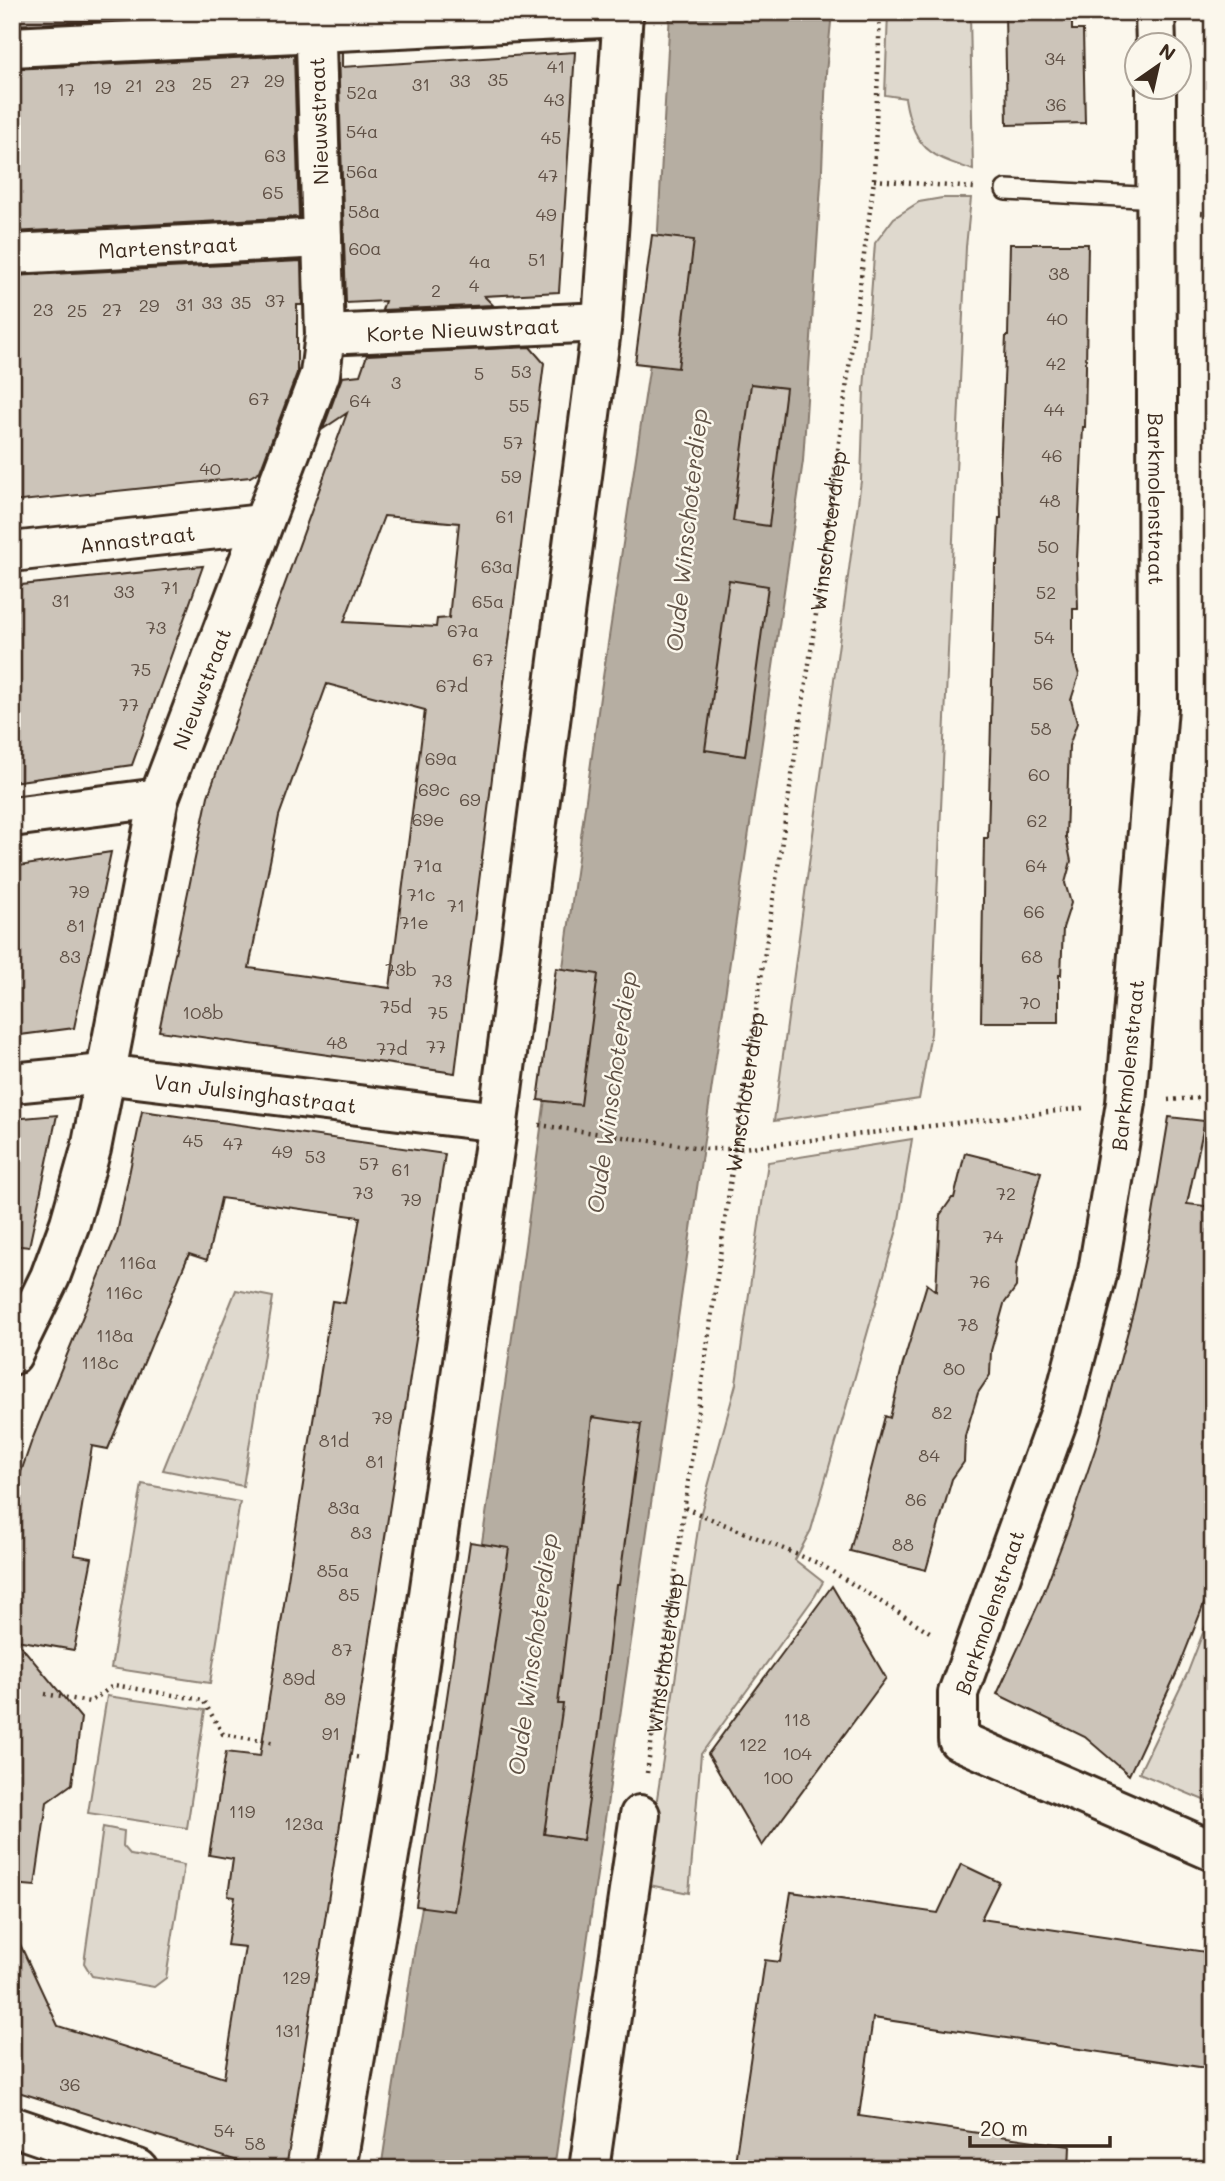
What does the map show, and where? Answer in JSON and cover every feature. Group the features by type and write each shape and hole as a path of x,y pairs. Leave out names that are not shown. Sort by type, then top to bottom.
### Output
{"street":[{"path":"1155,12 1156,32"},
{"path":"12,47 315,22 623,15 601,321 514,1123 336,2169"},
{"name":"Nieuwstraat","path":"12,1355 50,1277 70,1223 91,1149 159,798 320,374 325,335 315,22"},
{"name":"Barkmolenstraat","path":"1156,102 1158,707 1126,1102 1098,1271 1062,1408 958,1693 958,1740 1213,1852"},
{"name":"Martenstraat","path":"12,254 322,238"},
{"name":"Korte Nieuwstraat","path":"325,335 601,321"},
{"name":"Annastraat","path":"12,552 262,524"},
{"path":"12,817 159,798"},
{"name":"Van Julsinghastraat","path":"12,1083 104,1074 514,1123"},
{"path":"589,2169 640,1815"},
{"path":"12,2126 138,2169"}],"lane":[{"path":"1006,190 1158,198"}],"path":[{"name":"Winschoterdiep","path":"640,1815 735,1149 812,645 874,180 880,12"},
{"path":"874,180 1006,190"},
{"path":"514,1123 707,1149 735,1149 1126,1102 1213,1097"},
{"path":"685,1508 820,1564 971,1657"},
{"path":"45,1694 90,1702 114,1685 203,1700 223,1734 276,1743"}],"shaded area":[{"path":"888,12 970,12 973,170 940,158 925,147 913,128 905,98 885,95"},
{"path":"942,198 971,198 966,247 931,1033 919,1099 774,1121 861,481 864,389 875,243 894,218 919,202"},
{"path":"912,1139 898,1226 811,1530 795,1560 823,1582 701,1754 689,1893 644,1884 700,1516 736,1384 768,1162"},
{"path":"236,1290 273,1297 243,1486 163,1470"},
{"path":"142,1484 240,1502 210,1683 111,1668"},
{"path":"1213,1607 1213,1804 1139,1773 1187,1674"},
{"path":"107,1696 205,1710 187,1828 88,1813"},
{"path":"103,1827 124,1831 123,1846 131,1855 184,1865 166,1978 154,1987 92,1976 84,1963"}],"water":[{"name":"Oude Winschoterdiep","path":"670,12 832,12 803,461 554,2169 381,2169 413,1959 468,1638 600,697 651,357"}],"building":[{"path":"12,12 274,12 12,25"},
{"path":"1005,12 1072,12 1072,30 1083,30 1085,123 1007,125"},
{"path":"575,52 559,292 484,296 493,305 382,310 385,301 346,303 338,53 342,53 342,67"},
{"path":"294,55 299,217 12,232 12,69"},
{"path":"652,235 694,240 678,368 635,363"},
{"path":"1010,244 1088,244 1085,427 1077,560 1078,609 1073,609 1073,654 1079,675 1071,700 1077,723 1069,746 1066,837 1071,861 1065,883 1071,903 1063,928 1059,1022 981,1022 984,838 988,838 995,565 1001,518 1000,470"},
{"path":"301,261 302,305 297,305 297,373 260,471 250,477 12,502 12,276"},
{"path":"530,347 544,363 455,1073 159,1031 208,796 347,413 323,429 342,377 360,375 367,355","holes":["384,516 459,523 449,618 437,619 436,627 344,622","327,684 425,710 390,988 249,968 279,816"]},
{"path":"751,384 786,388 769,526 733,521"},
{"path":"203,566 132,765 12,782 12,586"},
{"path":"729,580 768,586 745,756 705,750"},
{"path":"111,852 74,1028 12,1036 12,867"},
{"path":"556,968 598,974 581,1105 538,1100"},
{"path":"142,1111 445,1154 286,2169 263,2169 12,2090 12,1927 58,2026 224,2078 245,1947 227,1945 235,1897 228,1896 233,1859 209,1855 226,1752 260,1756 332,1301 345,1303 360,1217 221,1198 207,1260 189,1254 108,1449 92,1446 74,1555 92,1558 74,1650 16,1640 81,1718 72,1784 47,1802 35,1886 12,1884 12,1498 32,1440 117,1233"},
{"path":"57,1115 29,1247 12,1245 12,1119"},
{"path":"1169,1117 1205,1121 1187,1204 1213,1207 1213,1581 1177,1672 1129,1775 1085,1737 997,1694 1043,1594 1098,1441 1134,1309"},
{"path":"965,1153 1041,1172 1017,1263 1016,1287 1004,1304 991,1351 990,1375 978,1393 965,1436 964,1462 952,1479 926,1570 850,1551 885,1416 890,1418 927,1284 936,1291 940,1215 954,1198"},
{"path":"592,1417 641,1424 619,1585 616,1585 583,1840 544,1834 563,1704 558,1704"},
{"path":"470,1542 509,1548 454,1911 416,1906"},
{"path":"832,1586 886,1678 762,1846 708,1754"},
{"path":"961,1864 999,1882 981,1919 1213,1953 1213,2069 873,2018 859,2116 1070,2146 1069,2169 734,2169 765,1960 780,1962 791,1892 938,1913"}]}
